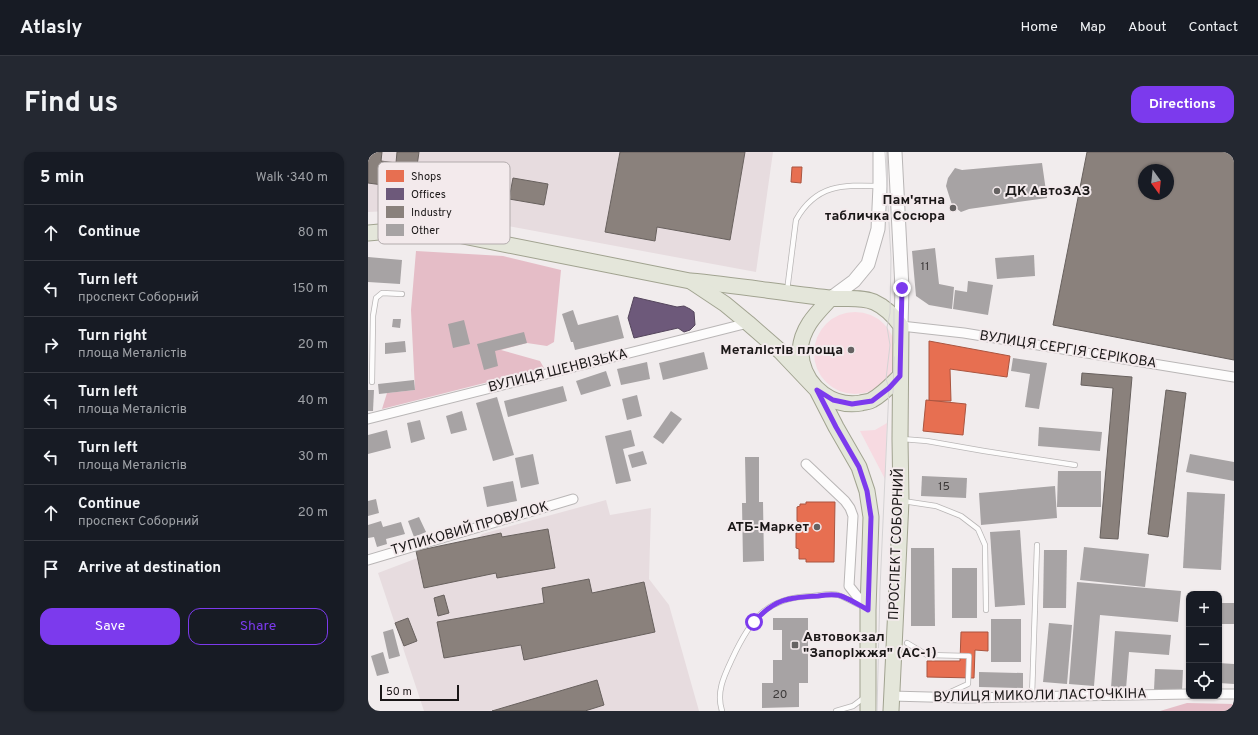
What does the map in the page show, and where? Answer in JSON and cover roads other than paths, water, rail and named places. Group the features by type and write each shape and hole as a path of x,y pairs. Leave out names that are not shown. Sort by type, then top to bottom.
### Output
{"main road":[{"path":"817,390 804,372 800,351 805,329 831,298 854,281 868,264 878,229 880,152"},
{"path":"690,281 725,304 748,323 780,351 817,390 833,400 852,404 872,401 889,388 900,376 902,288 895,152"},
{"path":"368,233 378,232"},
{"path":"504,244 690,281 731,284 831,298 855,298 873,302 890,313 901,326"},
{"name":"ПРОСПЕКТ СОБОРНИЙ","path":"891,704 901,501 900,376"},
{"name":"ПРОСПЕКТ СОБОРНИЙ","path":"817,390 859,467 867,491 871,517 868,610 868,711"}],"street":[{"name":"ВУЛИЦЯ ШЕНВІЗЬКА","path":"368,419 748,323"},
{"name":"ВУЛИЦЯ СЕРГІЯ СЕРІКОВА","path":"901,326 964,333 1234,378"},
{"path":"806,464 845,501 850,508 853,516 848,586 868,610"},
{"name":"ТУПИКОВИЙ ПРОВУЛОК","path":"368,560 573,499"},
{"name":"ВУЛИЦЯ МИКОЛИ ЛАСТОЧКІНА","path":"891,704 937,697 1186,694"},
{"path":"1222,694 1234,694"}],"lane":[{"path":"787,293 796,220 805,206 817,195 834,188 880,186"},
{"path":"372,382 371,316 376,298 382,293 402,294"},
{"path":"900,439 928,441 984,451 1075,464"},
{"path":"901,501 936,506 961,516 978,529 985,545 986,610"},
{"path":"1032,696 1037,545"},
{"path":"722,711 720,702 720,688 725,674 738,645 764,610 788,598 837,595 868,610"},
{"path":"907,643 927,655 969,656 968,684 950,693 937,697"},
{"path":"836,711 853,706 869,693"}],"tram line":[{"path":"877,711 880,589 889,388 886,379 890,345 887,327 890,313 891,258 885,152"},
{"path":"894,309 894,343"},
{"path":"893,393 894,357"}],"place":[{"name":"ДК АвтоЗАЗ","path":"997,191"},
{"name":"Пам'ятна табличка Сосюра","path":"953,208"},
{"name":"Металістів площа","path":"851,350"},
{"name":"АТБ-Маркет","path":"817,527"},
{"name":"Автовокзал \"Запоріжжя\" (АС-1)","path":"795,645"}]}
